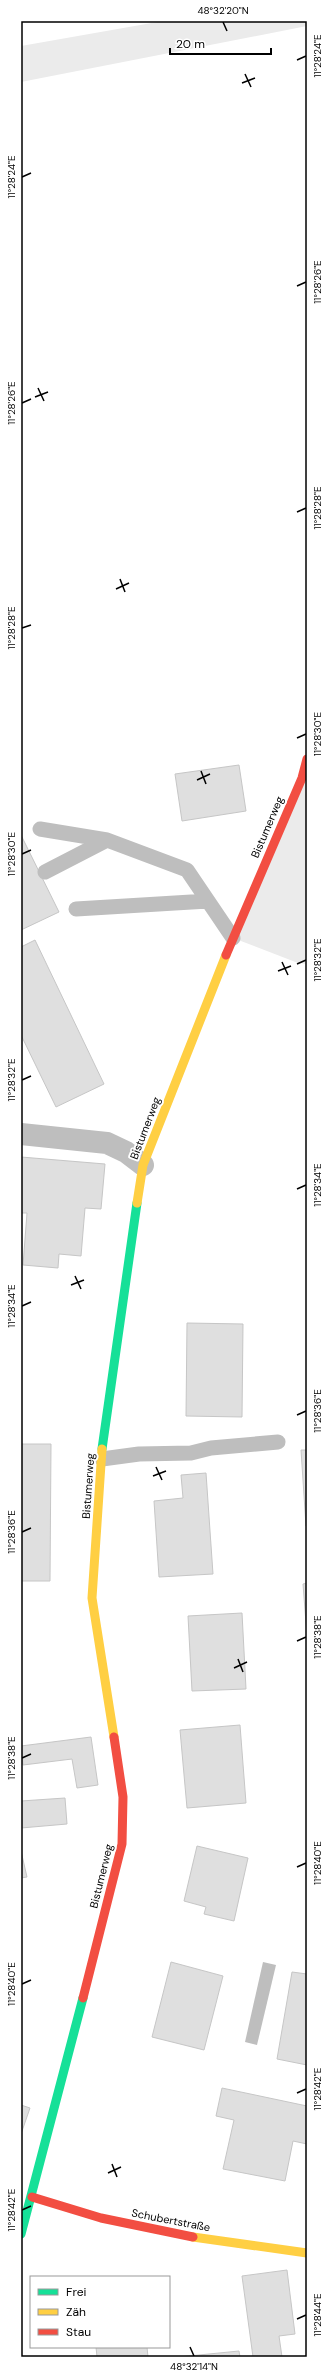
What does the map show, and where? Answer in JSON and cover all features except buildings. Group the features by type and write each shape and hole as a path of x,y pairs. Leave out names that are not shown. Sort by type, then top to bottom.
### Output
{"street":[{"name":"Bistumerweg","path":"21,2234 32,2197 122,1844 123,1796 92,1598 102,1459 143,1165 233,938 302,778 307,759"},
{"path":"21,1134 107,1143 126,1152 143,1165"},
{"name":"Schubertstraße","path":"32,2197 101,2218 210,2240 307,2253"}],"lane":[{"path":"40,829 107,840 187,870 233,938"},
{"path":"45,872 107,840"},
{"path":"76,909 208,901"},
{"path":"102,1459 139,1454 192,1453 212,1448 278,1442"}],"shaded area":[{"path":"163,21 307,21 307,26 21,82 21,46"},
{"path":"307,759 307,964 298,963 233,938"},
{"path":"263,1962 276,1965 257,2045 245,2042"}],"traffic: fast":[{"path":"102,1449 137,1203"},
{"path":"21,2234 83,1998"}],"traffic: slow":[{"path":"137,1203 143,1165 226,955"},
{"path":"102,1449 92,1598 114,1737"},
{"path":"193,2237 307,2253"}],"traffic: jam":[{"path":"226,955 302,778 307,759"},
{"path":"83,1998 122,1844 123,1797 114,1737"},
{"path":"32,2197 101,2218 193,2237"}]}
